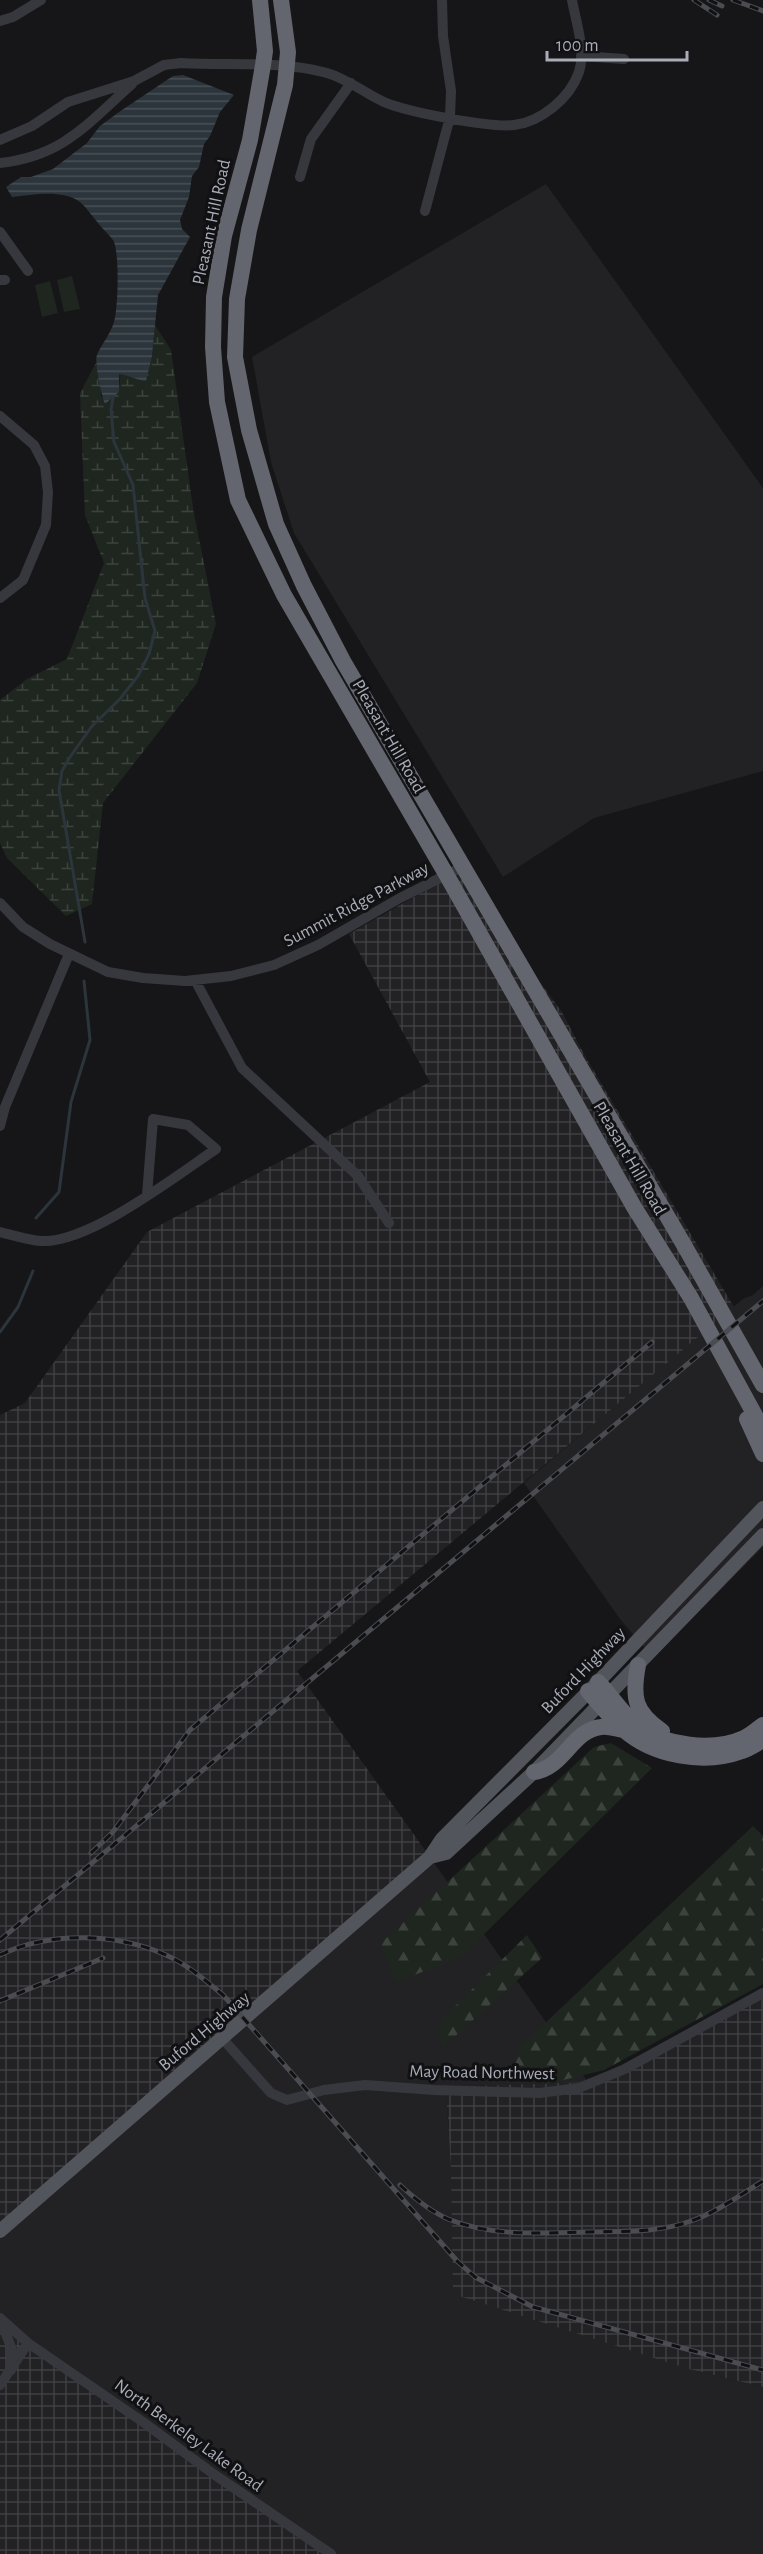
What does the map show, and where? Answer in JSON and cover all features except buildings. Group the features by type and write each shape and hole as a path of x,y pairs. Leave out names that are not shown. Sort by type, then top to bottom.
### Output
{"highway":[{"name":"Pleasant Hill Road","path":"260,0 265,51 276,65 285,85 250,224 237,299 235,357 249,430 276,524 304,586 343,661 684,1245 763,1385"},
{"name":"Pleasant Hill Road","path":"280,0 288,52 276,65 250,140 224,236 214,297 213,347 217,402 238,500 284,595 446,874 634,1207 691,1298 763,1430"},
{"path":"684,1245 722,1297 763,1363"},
{"path":"691,1298 763,1454"},
{"path":"638,1665 634,1696 638,1708 649,1723 664,1732 692,1739 714,1739 738,1734 763,1724"},
{"path":"593,1687 637,1726 659,1737 690,1745 716,1745 744,1738 763,1724"},
{"path":"605,1700 624,1730"},
{"path":"534,1772 546,1770 587,1731 603,1726 624,1730 660,1750 687,1756 713,1757 742,1751 763,1740"}],"main road":[{"name":"Buford Highway","path":"0,2230 430,1857 442,1839 593,1687 760,1511"},
{"name":"Buford Highway","path":"430,1857 446,1853 534,1772 763,1535"}],"street":[{"path":"0,21 13,17 41,0"},
{"path":"425,211 450,117 451,91 443,36 442,0"},
{"path":"0,140 32,126 68,102 134,81 164,65 181,63 276,65 325,73 351,83 384,102 403,108 514,125 539,117 557,104 570,89 579,72 581,56 572,0"},
{"path":"581,56 624,59"},
{"path":"0,163 27,159 60,146 134,81"},
{"path":"300,177 311,140 351,83"},
{"path":"0,232 28,271"},
{"path":"0,417 34,445 45,466 48,492 46,525 23,580 0,598"},
{"name":"Summit Ridge Parkway","path":"0,903 23,927 69,954 108,972 143,978 195,980 231,976 274,965 318,945 400,898 462,867"},
{"path":"0,1126 5,1107 69,954"},
{"path":"195,980 243,1068 358,1176 389,1223"},
{"path":"0,1232 40,1241 56,1240 106,1222 147,1195 216,1149 188,1125 153,1119 147,1195"},
{"name":"May Road Northwest","path":"222,2038 271,2092 288,2100 318,2092 365,2085 434,2090 539,2092 579,2088 652,2056 763,1993"},
{"path":"0,2318 12,2350 11,2370"},
{"name":"North Berkeley Lake Road","path":"0,2318 28,2343 143,2422 214,2475 331,2554"},
{"path":"0,2385 28,2343"}],"shaded area":[{"path":"183,75 234,95 220,112 204,144 199,167 192,176 189,197 180,220 182,229 190,237 158,295 152,356 146,381 119,374 119,392 105,404 96,359 115,316 117,255 113,240 85,207 73,198 56,194 12,197 6,187 21,177 31,177 53,169 87,143 100,126 122,110 173,76"},
{"path":"546,184 763,488 763,771 594,818 503,877 294,533 271,462 252,357"},
{"path":"458,872 562,1012 585,1056 734,1307 297,1671 430,1857 0,2231 0,1415 25,1403 147,1232 430,1082 349,934"},
{"path":"763,1286 763,1547 653,1658 620,1619 524,1483 689,1343 743,1299 753,1295"},
{"path":"430,1857 588,2082 446,2087 451,2170 689,2369 763,2387 763,2554 331,2554 0,2318 0,2231"},
{"path":"763,1993 763,2387 689,2369 453,2294 451,2170 446,2087 588,2082"},
{"path":"0,2318 331,2554 0,2554"}],"green space":[{"path":"72,276 80,309 64,312 57,280"},
{"path":"50,281 58,313 42,317 35,285"},
{"path":"155,325 171,350 193,508 216,624 197,683 103,803 92,904 66,916 7,858 0,843 0,700 27,679 67,659 104,563 85,515 80,393 96,363 102,384 101,397 120,383 119,373 132,375 141,381 152,356"},
{"path":"611,1743 652,1768 462,1956 397,1982 380,1944 594,1747"},
{"path":"753,1826 763,1836 763,1984 604,2070 547,2084 512,2076 520,2047"},
{"path":"527,1935 542,1958 443,2047 439,2025 453,2008"}],"waterway":[{"path":"85,942 59,790 62,771 92,726 119,700 138,676 149,654 155,631 145,598 133,485 114,442 111,410 113,397"},
{"path":"36,1218 59,1192 71,1102 90,1040 84,981"},
{"path":"0,1332 18,1307 33,1271"}],"railway":[{"path":"694,0 717,15"},
{"path":"709,0 722,6"},
{"path":"733,0 763,11"},
{"path":"0,1940 763,1301"},
{"path":"91,1853 112,1833 190,1730 652,1342"},
{"path":"0,1955 40,1942 83,1938 126,1942 174,1959 223,1995 458,2262 475,2277 533,2307 763,2370"},
{"path":"0,2001 103,1958"},
{"path":"400,2185 435,2212 465,2225 517,2233 552,2233 640,2231 679,2225 710,2213 763,2181"}]}
